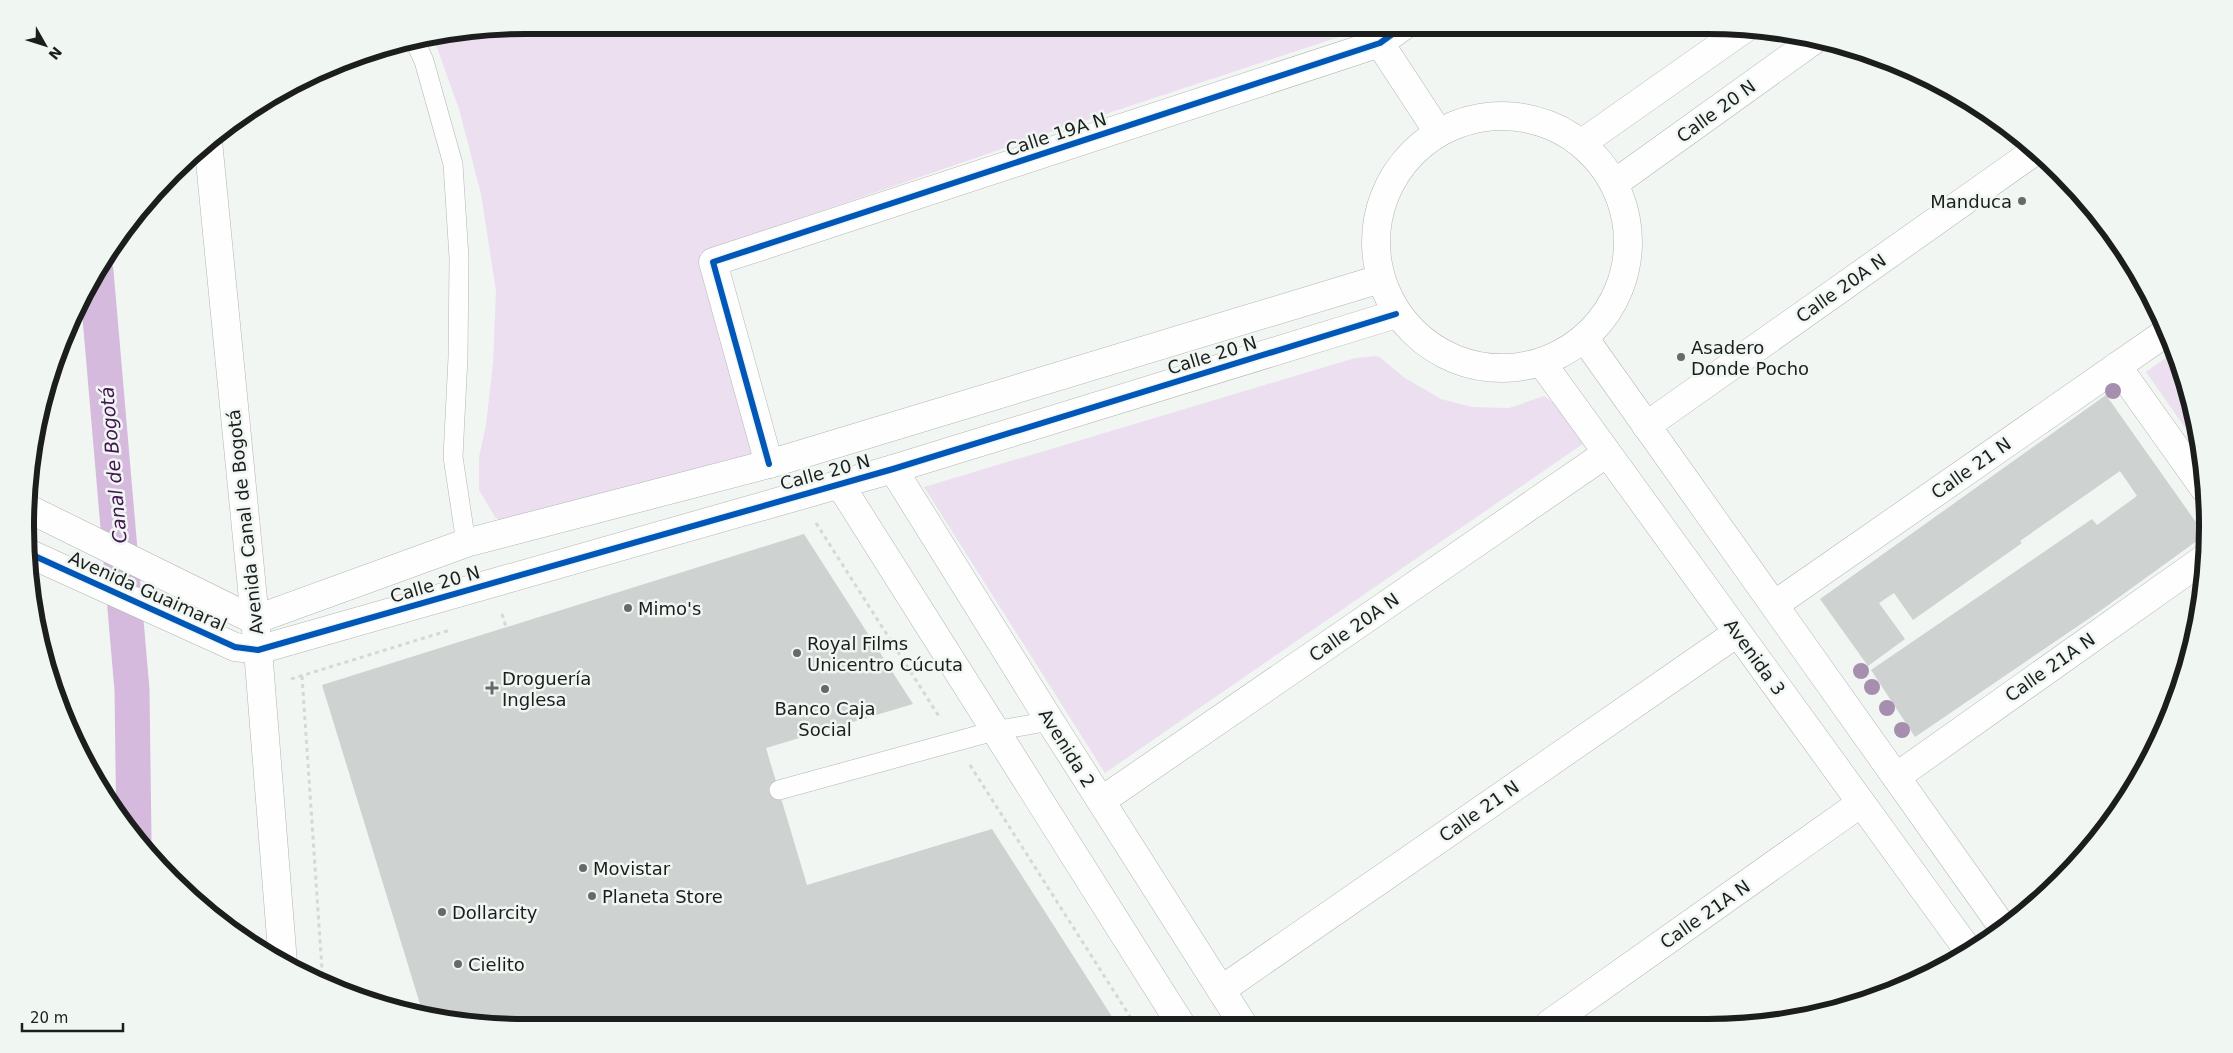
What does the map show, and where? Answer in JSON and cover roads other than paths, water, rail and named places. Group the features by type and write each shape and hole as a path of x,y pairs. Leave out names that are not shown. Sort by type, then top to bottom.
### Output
{"street":[{"path":"1374,34 1438,132"},
{"name":"Calle 19A N","path":"769,464 713,262 1374,34"},
{"path":"1582,143 1736,35"},
{"name":"Calle 20 N","path":"1615,183 1808,44"},
{"path":"1512,116 1549,124 1582,143 1601,161 1615,183 1628,224 1627,266 1612,306 1585,339 1542,363 1501,370 1461,363 1424,344 1396,314 1380,279 1375,237 1384,196 1406,160 1438,132 1474,118 1512,116"},
{"name":"Avenida Canal de Bogotá","path":"209,150 254,620 247,648 282,954"},
{"name":"Calle 20A N","path":"1646,426 2030,155"},
{"name":"Calle 20 N","path":"254,620 466,543 769,464 1380,279"},
{"name":"Calle 20 N","path":"247,648 297,639 839,482 893,469 1396,314"},
{"name":"Calle 21 N","path":"1774,605 2161,336"},
{"path":"1585,339 1999,922"},
{"name":"Avenida 3","path":"1542,363 1965,946"},
{"path":"2117,366 2196,477"},
{"name":"Calle 20A N","path":"1100,801 1607,453"},
{"name":"Avenida 2","path":"893,469 1100,801 1240,1019"},
{"path":"839,482 994,731 1178,1019"},
{"name":"Avenida Guaimaral","path":"34,512 254,620"},
{"name":"Avenida Guaimaral","path":"35,556 247,648"},
{"name":"Calle 21A N","path":"1896,776 2198,563"},
{"name":"Calle 21 N","path":"1221,990 1737,633"},
{"name":"Calle 21A N","path":"1556,1019 1861,803"}],"lane":[{"path":"417,46 424,61 452,164 459,258 458,357 453,458 466,543"},
{"path":"779,790 994,731 1050,721"}],"waterway":[{"name":"Canal de Bogotá","path":"97,285 132,690 134,823"}],"place":[{"name":"Manduca","path":"2022,201"},
{"name":"Asadero Donde Pocho","path":"1681,357"},
{"name":"Mimo's","path":"628,608"},
{"name":"Royal Films Unicentro Cúcuta","path":"797,653"},
{"name":"Droguería Inglesa","path":"492,688"},
{"name":"Banco Caja Social","path":"825,689"},
{"name":"Movistar","path":"583,868"},
{"name":"Planeta Store","path":"592,896"},
{"name":"Dollarcity","path":"442,912"},
{"name":"Cielito","path":"458,964"}]}
